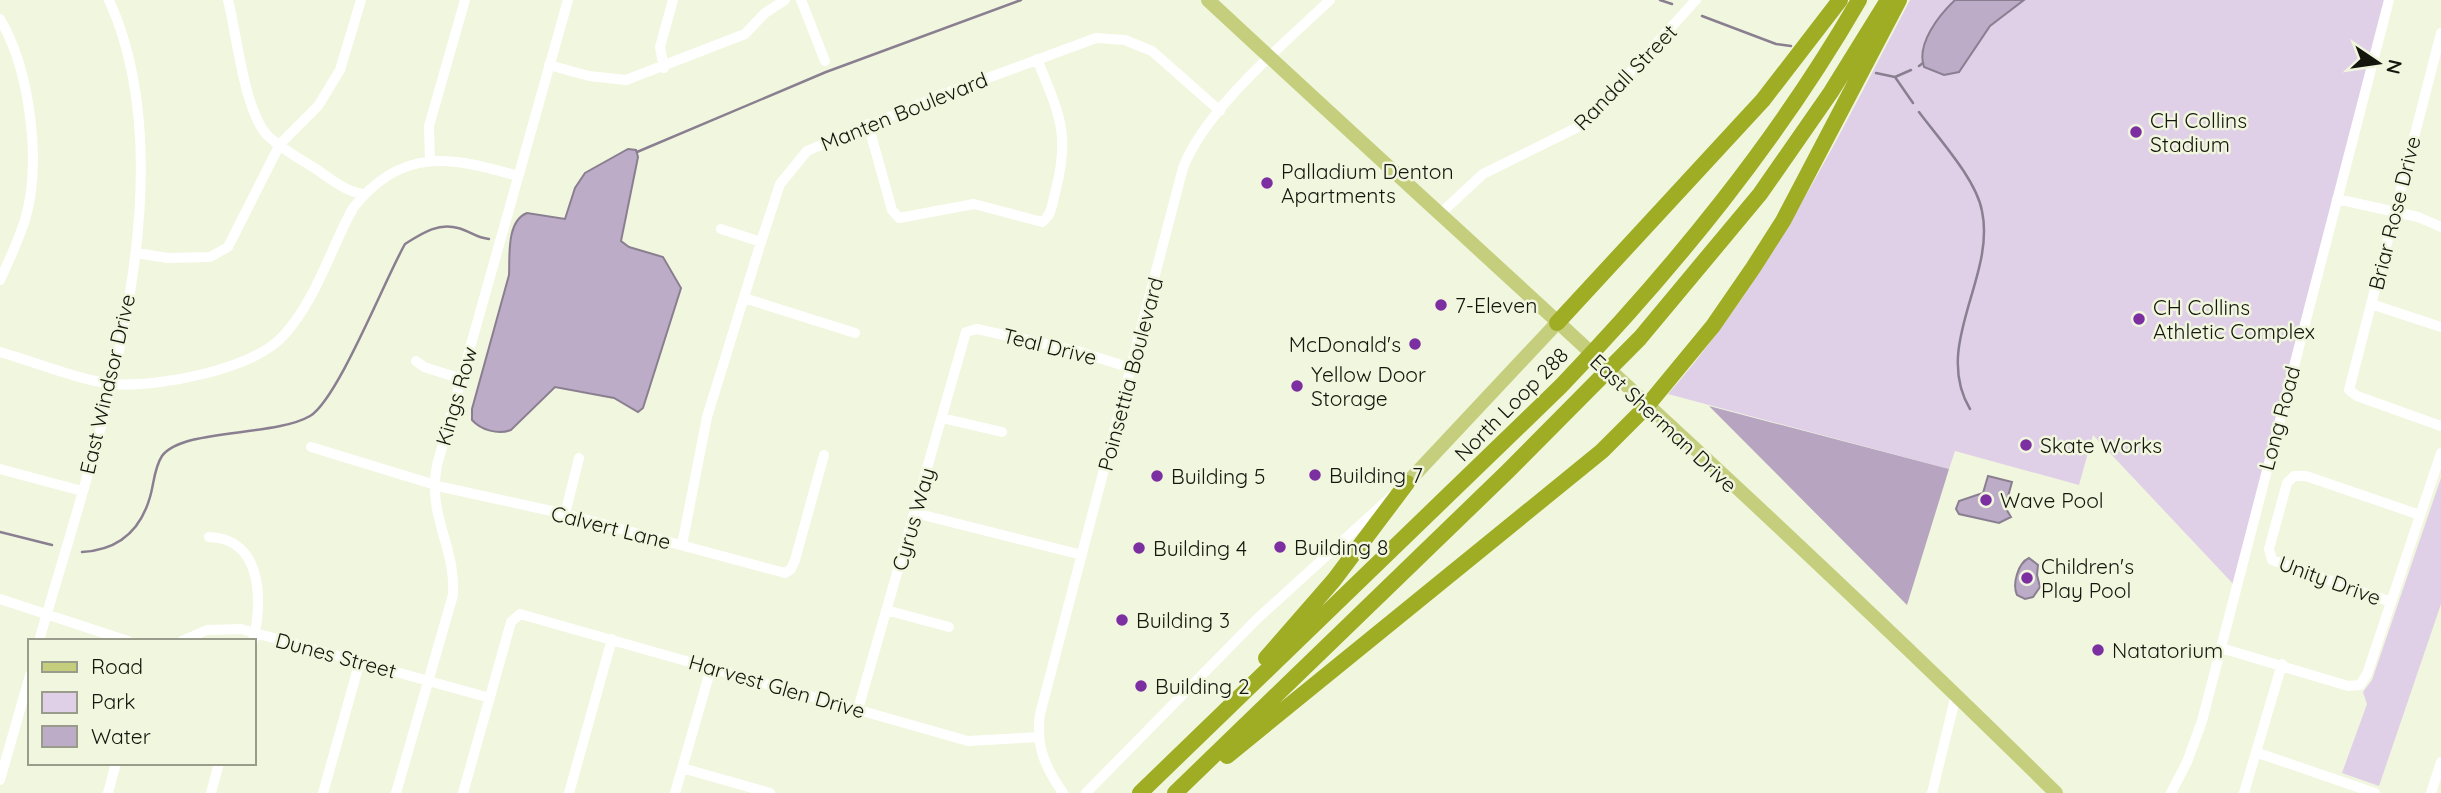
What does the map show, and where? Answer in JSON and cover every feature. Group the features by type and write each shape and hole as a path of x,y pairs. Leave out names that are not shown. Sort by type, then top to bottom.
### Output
{"highway":[{"path":"1557,323 1763,100 1840,0"},
{"name":"North Loop 288","path":"1140,793 1561,386 1622,322 1741,179 1779,127 1859,0"},
{"path":"1175,793 1579,402 1640,338 1703,266 1767,185 1831,92 1888,0"},
{"path":"1195,774 1228,755 1602,451 1647,406 1713,326 1783,221 1899,0"},
{"path":"1198,737 1334,580 1407,483"}],"main road":[{"name":"East Sherman Drive","path":"1208,0 1441,213 1956,695 2056,793"},
{"name":"North Loop 288","path":"1407,483 1557,323"}],"street":[{"name":"East Windsor Drive","path":"40,639 112,384 125,328 136,253 140,154 136,101 127,51 109,0"},
{"path":"228,0 251,108 268,135 353,192 364,194"},
{"path":"136,253 168,258 210,257 222,252 279,144 327,94 346,54 361,0"},
{"path":"430,161 431,120 465,0"},
{"name":"Kings Row","path":"396,793 450,610 453,587 449,554 435,513 433,484 568,0"},
{"path":"664,68 660,47 673,0"},
{"path":"550,65 613,81 664,68 745,34 765,13 785,0"},
{"path":"801,0 825,61"},
{"name":"Poinsettia Boulevard","path":"1063,793 1046,766 1039,737 1040,715 1184,168 1193,145 1220,111 1330,0"},
{"name":"Randall Street","path":"1441,213 1483,174 1582,125 1696,0"},
{"name":"Long Road","path":"2171,793 2197,737 2389,0"},
{"path":"0,19 21,74 31,126 32,150 27,211 0,280"},
{"name":"Briar Rose Drive","path":"2441,33 2349,386 2351,393 2441,426"},
{"name":"Manten Boulevard","path":"682,545 706,417 780,184 796,161 818,145 868,124 1092,39 1133,42 1156,53 1220,111"},
{"path":"868,124 892,210 899,218 974,204 1042,222 1050,213 1063,163 1064,140 1060,116 1037,59"},
{"path":"0,352 112,384 164,380 231,367 252,359 276,343 299,315 337,237 364,194 387,176 414,164 466,161 518,176"},
{"path":"2337,199 2394,212 2441,227"},
{"path":"721,229 761,242"},
{"path":"744,298 855,333"},
{"path":"2371,304 2441,327"},
{"name":"Teal Drive","path":"968,330 977,329 1080,352 1131,368"},
{"name":"Cyrus Way","path":"858,709 963,337 968,330"},
{"path":"416,361 424,367 461,379"},
{"path":"942,418 1002,432"},
{"name":"Calvert Lane","path":"310,447 433,484 565,514 789,573 824,455"},
{"path":"2221,648 2282,664 2348,686 2358,685 2366,677 2441,453"},
{"path":"565,514 579,458"},
{"path":"0,469 82,491"},
{"name":"Unity Drive","path":"2390,602 2281,566 2270,558 2269,549 2291,478 2306,476 2420,514"},
{"name":"North Loop 288","path":"1086,793 1257,619 1407,483"},
{"path":"915,513 1082,555"},
{"path":"209,537 220,537 238,547 251,562 260,603 254,636"},
{"path":"0,599 122,639"},
{"path":"886,611 950,627"},
{"name":"Harvest Glen Drive","path":"490,698 511,622 517,615 612,639 968,741 1039,737"},
{"name":"Dunes Street","path":"187,639 207,630 227,628 360,661 490,698"},
{"path":"569,793 612,639"},
{"path":"323,793 360,661"},
{"path":"2244,793 2258,753 2282,664"},
{"path":"675,793 711,668"},
{"path":"0,780 28,682"},
{"path":"1932,793 1956,695"},
{"path":"463,793 490,698"},
{"path":"2258,753 2375,793"},
{"path":"108,793 115,765"},
{"path":"211,793 218,765"},
{"path":"2431,793 2441,765"},
{"path":"682,768 770,793"}],"green space":[{"name":"CH Collins Athletic Complex","path":"1910,0 2389,0 2236,587 2093,435 2079,485 1955,451 1949,469 1668,394 1705,349 1771,254 1829,154"},
{"path":"2441,478 2441,604 2379,786 2342,773 2367,704 2363,692 2372,680"}],"shaded area":[{"path":"1709,406 1949,469 1907,605"}],"water":[{"path":"1955,0 2024,0 1990,26 1959,72 1944,75 1924,67 1923,49 1930,31"},
{"path":"628,149 636,150 638,157 621,241 629,247 663,257 681,288 643,408 638,412 614,398 555,387 511,430 495,432 480,426 472,420 472,409 509,275 510,240 515,224 527,213 565,219 575,188 585,173"},
{"name":"Wave Pool","path":"1988,476 2012,482 2005,507 2011,517 1999,523 1959,514 1956,509 1959,501 1983,493"},
{"name":"Children's Play Pool","path":"2029,558 2038,565 2040,587 2033,597 2025,599 2017,595 2016,580 2019,569"}],"waterway":[{"path":"637,152 826,72 1021,0"},
{"path":"1660,0 1672,4"},
{"path":"1702,16 1776,44 1791,46"},
{"path":"1919,66 1923,63"},
{"path":"1895,77 1911,70"},
{"path":"1876,73 1895,77 1913,103"},
{"path":"1919,112 1965,173 1982,211 1984,236 1981,261 1961,336 1958,360 1960,385 1970,409"},
{"path":"82,552 117,543 134,529 146,509 159,461 173,447 209,437 294,423 310,416 334,387 405,244 430,230 444,227 458,228 489,239"},
{"path":"0,532 52,545"}],"place":[{"name":"CH Collins Stadium","path":"2136,132"},
{"name":"Palladium Denton Apartments","path":"1267,183"},
{"name":"7-Eleven","path":"1441,305"},
{"name":"CH Collins Athletic Complex","path":"2139,319"},
{"name":"McDonald's","path":"1415,344"},
{"name":"Yellow Door Storage","path":"1297,386"},
{"name":"Skate Works","path":"2026,445"},
{"name":"Building 7","path":"1315,475"},
{"name":"Building 5","path":"1157,476"},
{"name":"Wave Pool","path":"1986,500"},
{"name":"Building 8","path":"1280,547"},
{"name":"Building 4","path":"1139,548"},
{"name":"Children's Play Pool","path":"2027,578"},
{"name":"Building 3","path":"1122,620"},
{"name":"Natatorium","path":"2098,650"},
{"name":"Building 2","path":"1141,686"}]}
